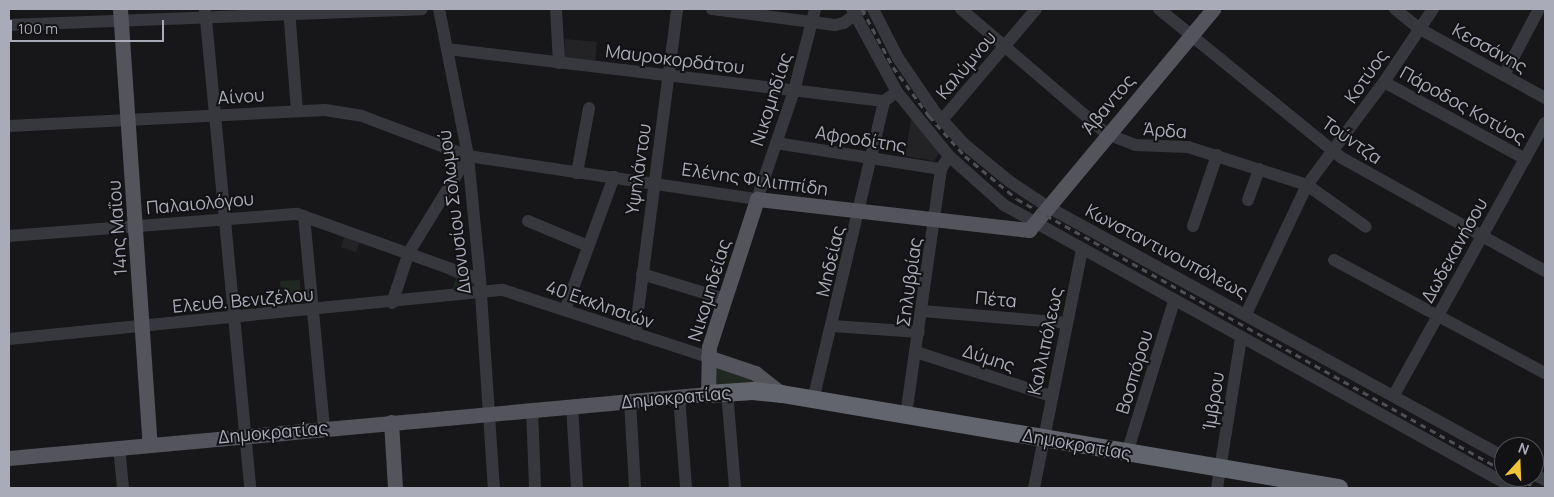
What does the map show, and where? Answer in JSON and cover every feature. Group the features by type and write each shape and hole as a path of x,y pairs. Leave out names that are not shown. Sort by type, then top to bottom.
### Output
{"highway":[{"name":"Δημοκρατίας","path":"708,394 727,392 782,394 1338,488"}],"main road":[{"name":"Άβαντος","path":"1035,224 1107,134 1213,9"},
{"name":"14ης Μαΐου","path":"121,15 150,444"},
{"name":"Ελένης Φιλιππίδη","path":"757,199 1020,231 1029,230 1035,224"},
{"name":"Νικομηδείας","path":"708,394 708,357 757,199"},
{"path":"708,357 754,373 782,394"},
{"name":"Δημοκρατίας","path":"9,458 708,394"},
{"path":"391,422 395,488"}],"street":[{"path":"9,25 121,15 422,9"},
{"name":"Διονυσίου Σολωμού","path":"439,9 468,156 481,286 494,488"},
{"path":"556,9 559,63"},
{"name":"Υψηλάντου","path":"635,334 677,9"},
{"path":"712,9 840,25 856,11 897,92 949,156 995,198 1035,224 1494,481"},
{"name":"Νικομηδίας","path":"757,199 794,91 815,9"},
{"name":"Κωνσταντινουπόλεως","path":"873,9 906,70 942,120 988,166 1048,207 1494,451"},
{"name":"Άρδα","path":"961,9 1107,134 1135,146 1182,146 1217,155 1307,185 1366,227"},
{"name":"Καλύμνου","path":"942,120 1036,9"},
{"name":"Τούντζα","path":"1159,9 1333,151 1356,167 1545,271"},
{"name":"Κεσσάνης","path":"1395,9 1420,29 1545,98"},
{"name":"Κοτύος","path":"1246,314 1282,242 1307,185 1384,82 1433,9"},
{"path":"1504,75 1539,9"},
{"path":"289,11 297,110"},
{"path":"206,13 250,488"},
{"name":"Μαυροκορδάτου","path":"447,49 884,101"},
{"name":"Πάροδος Κοτύος","path":"1384,82 1525,159"},
{"path":"884,101 897,92"},
{"name":"Μηδείας","path":"813,400 833,326 884,101"},
{"path":"577,173 589,108"},
{"name":"Αίνου","path":"9,126 297,110 350,113 468,156"},
{"name":"Δωδεκανήσου","path":"1394,395 1545,123"},
{"name":"Αφροδίτης","path":"776,143 941,169"},
{"path":"1193,226 1217,155"},
{"path":"392,302 409,252 468,156"},
{"name":"Ελένης Φιλιππίδη","path":"468,156 757,199"},
{"name":"Σηλυβρίας","path":"906,415 936,221 941,169 949,156"},
{"path":"1248,200 1259,169"},
{"path":"565,310 614,177"},
{"name":"Παλαιολόγου","path":"9,236 283,214 304,216"},
{"path":"304,216 324,428"},
{"name":"40 Εκκλησιών","path":"304,216 409,252 481,286 507,291 708,357"},
{"path":"528,221 588,246"},
{"name":"Καλλιπόλεως","path":"1034,488 1051,396 1082,250"},
{"path":"1334,260 1439,314 1545,373"},
{"path":"642,274 725,300"},
{"name":"Ελευθ. Βενιζέλου","path":"9,339 312,312 392,302 481,286"},
{"name":"Βοσπόρου","path":"1127,453 1174,301"},
{"name":"Πέτα","path":"922,311 1066,323"},
{"path":"833,326 919,332"},
{"name":"Ίμβρου","path":"1217,488 1241,338"},
{"name":"Δύμης","path":"916,352 1051,396"},
{"path":"727,392 735,488"},
{"path":"680,396 686,488"},
{"path":"630,401 635,488"},
{"path":"572,406 577,488"},
{"path":"532,409 535,488"},
{"path":"119,447 123,488"}],"shaded area":[{"path":"565,39 597,42 595,61 563,58"},
{"path":"912,114 941,150 934,161 905,156"},
{"path":"345,235 360,240 356,252 341,247"},
{"path":"448,271 477,281 477,287 453,288 456,279 447,275"},
{"path":"300,280 301,305 281,306 280,281"},
{"path":"713,363 728,366 772,390 712,389"}],"railway":[{"path":"862,9 893,67 929,116 965,156 1017,199 1494,465"}]}
